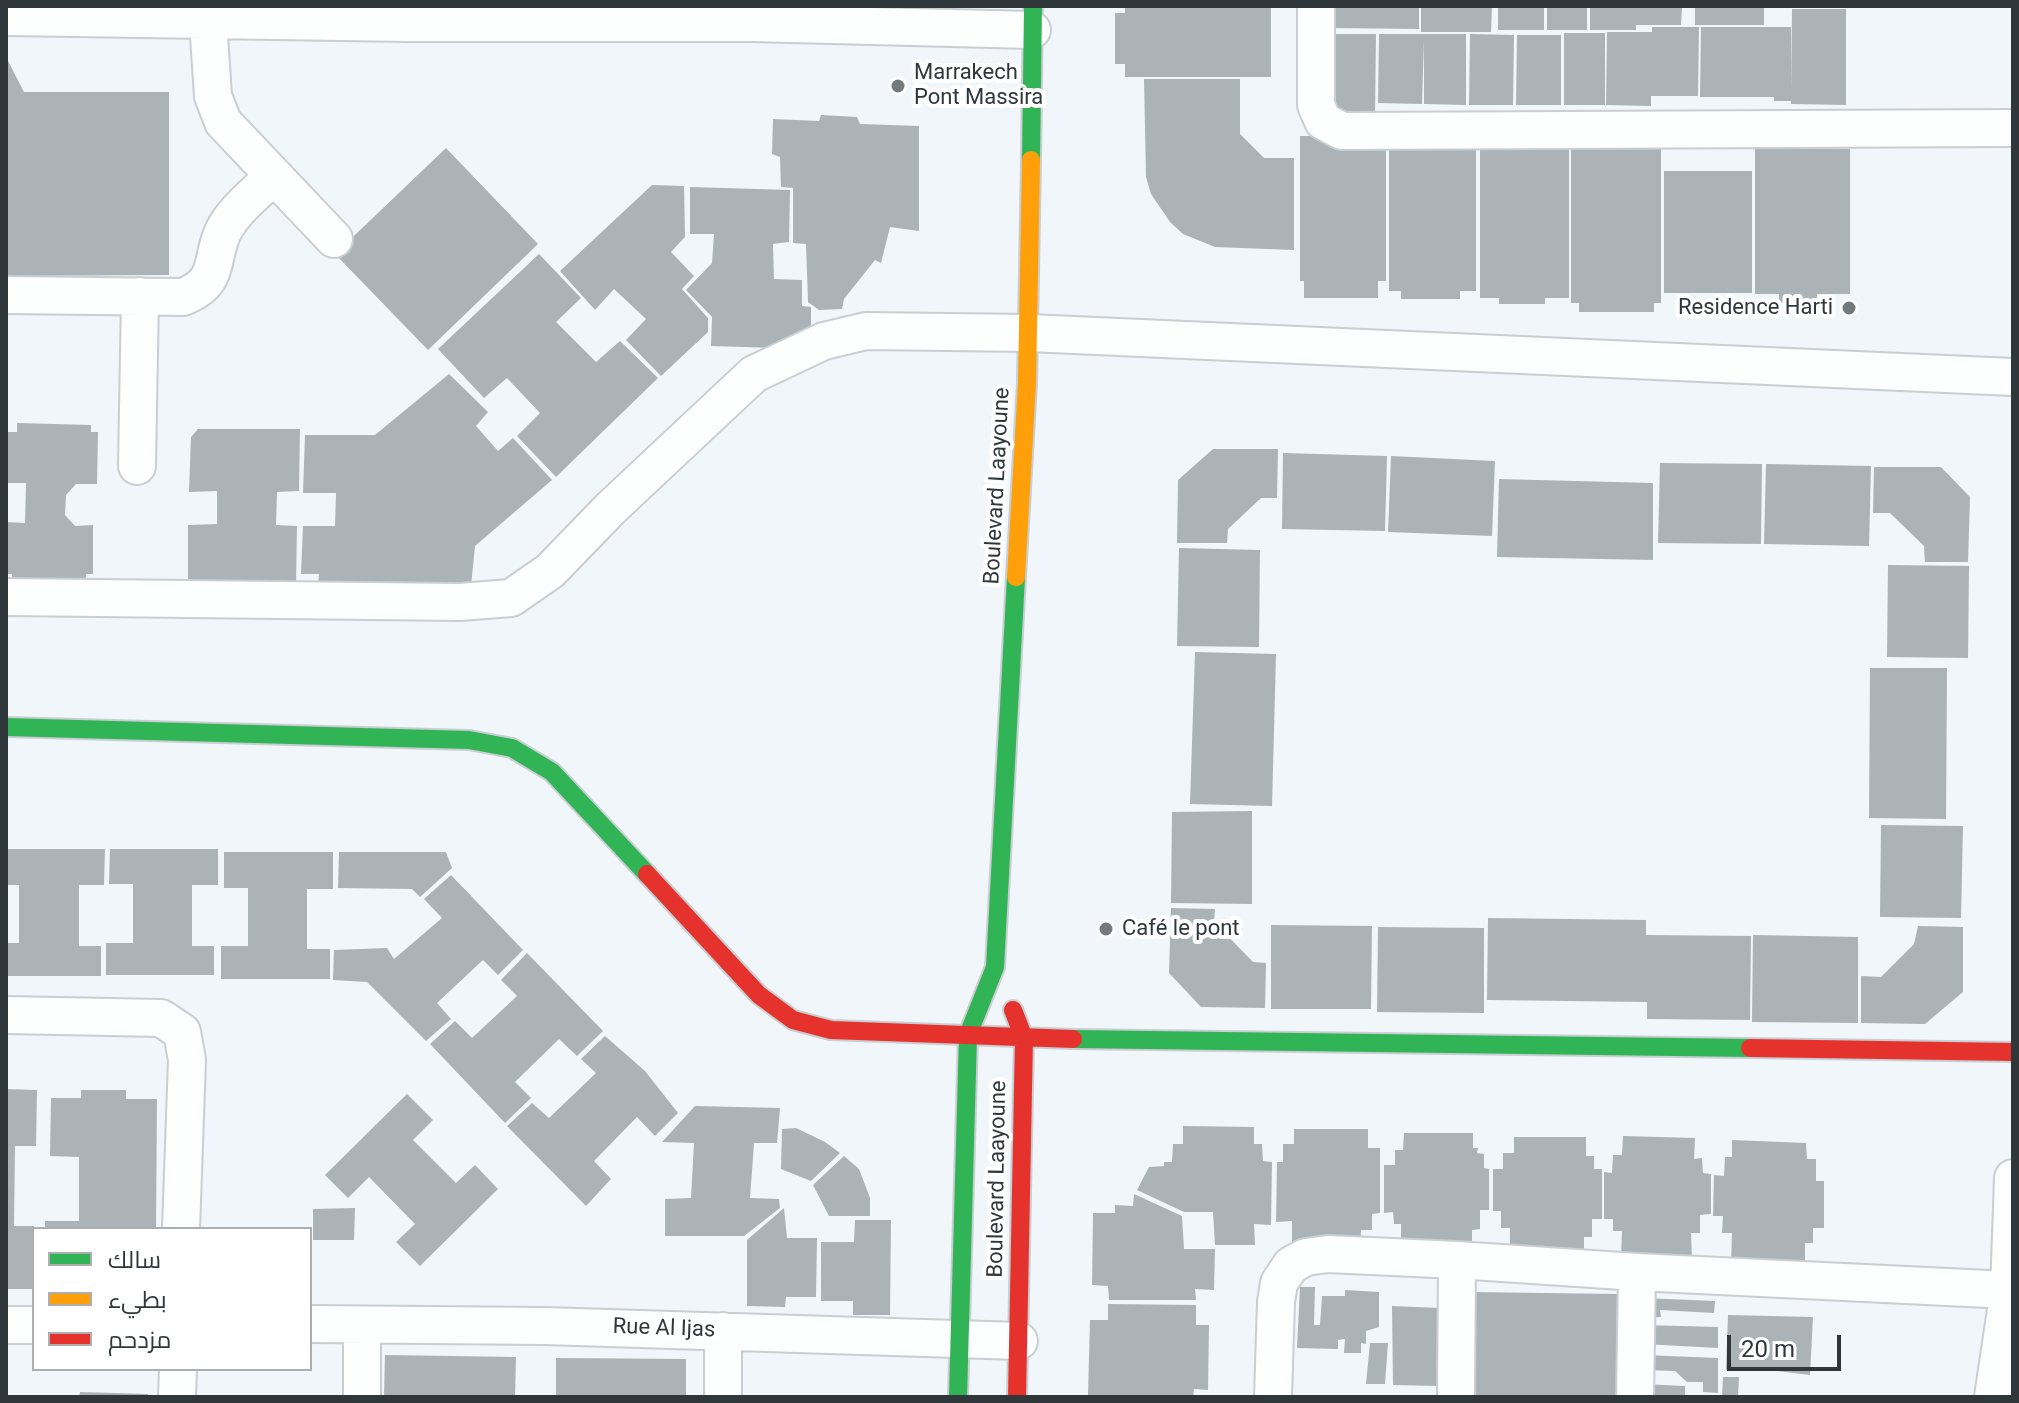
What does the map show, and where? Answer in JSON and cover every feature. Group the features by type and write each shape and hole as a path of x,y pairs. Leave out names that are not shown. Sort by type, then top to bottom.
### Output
{"street":[{"path":"1316,6 1316,105 1323,121 1342,131 2013,128"},
{"path":"12,13 1032,18"},
{"path":"219,16 213,96 217,110 230,132 334,239"},
{"name":"Boulevard Laayoune","path":"958,1397 968,1035 995,967 1029,333 1032,18"},
{"path":"6,295 183,297 198,291 209,280 215,266 224,229 274,176"},
{"path":"137,466 140,296"},
{"path":"6,597 460,602 511,598 550,571 611,508 754,374 824,341 866,331 1029,333 2013,377"},
{"path":"6,727 469,740 512,748 552,772 759,995 793,1020 831,1030 1024,1038 2013,1052"},
{"name":"Boulevard Laayoune","path":"995,967 1024,1038 1017,1397"},
{"path":"6,1015 161,1018 182,1032 187,1060 181,1227"},
{"path":"1993,1397 2009,1290 2013,1178"},
{"path":"1273,1397 1279,1283 1291,1265 1306,1257 1328,1254 1457,1260 2009,1290"},
{"path":"1456,1397 1457,1260"},
{"path":"1635,1397 1637,1272"},
{"name":"Rue Al Ijas","path":"312,1324 723,1331 1019,1341"},
{"path":"6,1325 32,1325"},
{"path":"362,1325 362,1397"},
{"path":"723,1331 723,1397"},
{"path":"177,1397 178,1371"}],"building":[{"path":"1125,6 1271,6 1271,77 1125,77 1125,64 1115,64 1115,13 1125,13"},
{"path":"1331,6 1419,6 1419,29 1331,28"},
{"path":"1421,6 1492,6 1491,32 1421,32"},
{"path":"1498,6 1544,6 1544,30 1498,30"},
{"path":"1547,6 1587,6 1587,30 1547,30"},
{"path":"1590,6 1682,6 1681,25 1636,25 1636,30 1590,30"},
{"path":"1695,6 1764,6 1764,25 1695,25"},
{"path":"1792,9 1846,9 1846,105 1791,104 1791,101 1774,101 1774,97 1700,97 1701,27 1791,27 1791,89"},
{"path":"1652,27 1699,27 1698,96 1651,96 1651,106 1606,105 1607,32 1652,32"},
{"path":"1564,33 1605,33 1605,105 1564,105"},
{"path":"1328,34 1376,34 1375,115 1328,115"},
{"path":"1379,34 1466,34 1466,105 1424,104 1424,40 1422,104 1378,103"},
{"path":"1470,34 1514,35 1513,105 1469,105"},
{"path":"1517,35 1561,35 1561,105 1516,105"},
{"path":"6,57 24,92 169,92 169,275 6,276"},
{"path":"1144,79 1240,79 1240,134 1264,158 1294,158 1294,250 1215,247 1183,234 1170,222 1151,194 1146,177"},
{"path":"821,115 857,117 860,124 919,126 919,231 890,227 881,263 875,260 844,299 842,309 819,310 808,302 806,244 793,243 793,188 781,187 780,157 772,154 773,119 819,121"},
{"path":"1300,136 1386,136 1386,281 1378,281 1378,298 1304,298 1304,281 1300,281"},
{"path":"1389,136 1476,136 1476,291 1460,291 1460,299 1401,299 1401,291 1389,291"},
{"path":"1480,137 1569,137 1569,298 1545,298 1545,304 1499,304 1499,298 1480,298"},
{"path":"1571,138 1661,138 1661,303 1654,303 1654,312 1579,312 1579,303 1571,303"},
{"path":"446,148 538,244 428,350 335,254"},
{"path":"1755,149 1850,149 1850,294 1817,294 1817,303 1779,303 1779,294 1755,294"},
{"path":"1664,171 1752,171 1752,293 1664,293"},
{"path":"652,185 684,186 685,237 671,252 694,276 682,289 708,318 708,332 661,376 626,340 646,319 614,289 595,310 560,271"},
{"path":"690,187 790,190 789,242 773,244 774,279 802,280 802,306 811,307 811,341 778,341 777,348 711,346 712,317 686,290 712,263 714,234 690,234"},
{"path":"539,254 581,298 556,322 596,362 620,341 658,378 556,477 517,436 540,413 507,378 484,398 438,349"},
{"path":"449,374 488,412 476,426 498,451 513,438 552,480 475,546 471,586 318,587 319,574 301,574 303,526 335,526 336,493 303,493 305,435 375,435"},
{"path":"17,423 91,425 91,432 98,432 97,484 76,484 66,495 65,515 75,526 93,525 93,574 86,574 86,584 12,583 12,574 6,574 6,522 25,523 26,483 7,483 7,432 17,432"},
{"path":"198,429 300,429 299,491 277,492 276,525 297,526 296,585 188,585 188,525 217,524 217,491 189,492 191,437"},
{"path":"1213,449 1278,449 1277,498 1261,498 1228,529 1227,543 1177,543 1178,480"},
{"path":"1283,453 1387,456 1385,531 1282,529"},
{"path":"1391,456 1495,461 1492,536 1388,532"},
{"path":"1660,463 1762,464 1761,544 1658,543"},
{"path":"1766,464 1871,466 1869,546 1764,544"},
{"path":"1874,467 1941,467 1970,497 1968,562 1925,562 1924,546 1890,513 1873,513"},
{"path":"1499,479 1653,483 1653,560 1497,557"},
{"path":"1179,548 1260,550 1259,647 1177,646"},
{"path":"1888,565 1969,566 1968,658 1887,657"},
{"path":"1195,652 1276,654 1272,806 1190,804"},
{"path":"1870,668 1947,668 1946,819 1869,818"},
{"path":"1252,811 1252,904 1171,903 1172,812"},
{"path":"1881,825 1963,826 1961,918 1880,917"},
{"path":"6,849 105,849 104,885 79,885 79,946 101,946 101,976 6,976 6,943 19,943 19,885 6,885"},
{"path":"110,849 218,849 218,885 192,885 192,946 214,946 214,975 106,975 106,943 133,943 133,884 109,884"},
{"path":"224,852 333,852 333,889 307,889 307,949 330,949 330,979 221,979 221,946 248,946 248,888 224,888"},
{"path":"339,852 446,852 452,868 420,897 412,889 338,888"},
{"path":"451,875 523,950 498,975 483,960 437,1003 451,1019 426,1041 367,982 333,980 334,950 387,948 394,959 442,918 424,899"},
{"path":"1171,908 1215,909 1214,922 1253,962 1266,963 1265,1008 1201,1007 1169,973"},
{"path":"1488,918 1646,920 1646,935 1751,936 1750,1020 1647,1019 1647,1002 1487,1000"},
{"path":"1271,925 1372,926 1371,1009 1271,1009"},
{"path":"1918,926 1963,927 1963,992 1925,1024 1861,1023 1861,976 1881,977 1914,944"},
{"path":"1378,927 1484,928 1484,1013 1377,1012"},
{"path":"1753,935 1858,937 1858,1023 1752,1022"},
{"path":"527,953 603,1031 577,1056 559,1039 515,1082 531,1098 505,1123 430,1044 455,1021 472,1038 517,996 501,980"},
{"path":"605,1036 645,1071 678,1113 655,1136 637,1117 594,1161 611,1179 586,1206 507,1126 532,1103 549,1118 596,1073 581,1059"},
{"path":"6,1089 37,1090 36,1146 15,1146 14,1226 34,1226 32,1289 6,1289"},
{"path":"81,1090 126,1090 126,1099 157,1099 156,1227 45,1227 45,1221 79,1221 79,1157 50,1156 51,1098 81,1098"},
{"path":"407,1094 433,1120 413,1140 456,1183 475,1165 498,1189 420,1266 396,1242 415,1224 369,1177 348,1198 325,1175"},
{"path":"695,1106 780,1108 777,1143 754,1143 750,1198 779,1199 780,1208 744,1236 665,1236 665,1199 691,1198 694,1143 662,1142"},
{"path":"1183,1126 1254,1127 1254,1144 1262,1144 1263,1161 1272,1162 1271,1225 1254,1224 1255,1245 1215,1245 1213,1212 1184,1212 1137,1190 1149,1167 1172,1162 1173,1144 1183,1144"},
{"path":"796,1128 840,1153 811,1181 781,1169 782,1129"},
{"path":"1294,1129 1368,1129 1368,1148 1380,1148 1380,1213 1372,1214 1372,1230 1361,1230 1360,1251 1292,1250 1292,1221 1276,1222 1277,1162 1283,1162 1283,1144 1294,1144"},
{"path":"1404,1133 1473,1133 1473,1148 1478,1148 1477,1153 1484,1154 1484,1168 1489,1169 1489,1210 1480,1210 1480,1229 1472,1230 1472,1252 1401,1252 1401,1224 1394,1224 1393,1212 1384,1213 1384,1165 1395,1165 1395,1150 1403,1150"},
{"path":"1623,1136 1695,1138 1694,1159 1702,1158 1703,1173 1711,1174 1711,1214 1700,1215 1700,1233 1691,1233 1692,1259 1621,1258 1622,1231 1613,1231 1613,1219 1604,1219 1604,1172 1612,1173 1613,1155 1622,1155"},
{"path":"1514,1137 1586,1137 1586,1156 1594,1156 1594,1169 1602,1169 1602,1219 1592,1219 1592,1237 1584,1237 1584,1256 1510,1256 1510,1228 1501,1228 1501,1211 1493,1211 1493,1169 1503,1169 1503,1153 1514,1153"},
{"path":"1732,1140 1806,1143 1807,1159 1816,1159 1816,1181 1824,1181 1824,1228 1813,1228 1813,1243 1805,1243 1805,1263 1731,1263 1732,1233 1722,1233 1723,1216 1713,1216 1714,1175 1724,1176 1725,1157 1732,1157"},
{"path":"844,1156 859,1169 870,1198 870,1216 829,1216 813,1185"},
{"path":"1134,1194 1182,1216 1184,1249 1215,1249 1214,1290 1195,1289 1196,1300 1109,1300 1108,1286 1092,1285 1093,1213 1115,1213 1115,1205 1133,1206"},
{"path":"355,1208 354,1240 313,1240 313,1209"},
{"path":"784,1208 787,1238 817,1238 816,1297 786,1297 785,1307 747,1306 747,1240"},
{"path":"855,1220 891,1220 890,1315 853,1315 853,1301 821,1301 821,1242 854,1242"},
{"path":"1300,1287 1315,1287 1314,1325 1320,1325 1322,1296 1345,1296 1345,1290 1379,1292 1379,1327 1366,1331 1366,1344 1361,1343 1361,1353 1344,1353 1345,1339 1338,1340 1338,1349 1297,1348"},
{"path":"1472,1292 1617,1294 1616,1397 1471,1397"},
{"path":"1644,1298 1715,1301 1714,1313 1660,1310 1661,1317 1644,1318"},
{"path":"1108,1304 1196,1305 1196,1325 1209,1325 1208,1390 1194,1389 1193,1397 1088,1395 1090,1320 1108,1320"},
{"path":"1392,1306 1439,1308 1438,1386 1393,1385"},
{"path":"1728,1315 1813,1317 1810,1375 1769,1370 1726,1370"},
{"path":"1643,1325 1718,1327 1718,1348 1643,1344"},
{"path":"1370,1343 1388,1343 1385,1384 1366,1384"},
{"path":"385,1355 516,1357 515,1397 384,1397"},
{"path":"1643,1355 1718,1358 1718,1393 1703,1392 1703,1382 1687,1382 1675,1371 1644,1370"},
{"path":"556,1358 686,1359 686,1397 556,1397"},
{"path":"1723,1377 1739,1377 1738,1397 1722,1397"},
{"path":"1642,1384 1685,1386 1685,1397 1642,1397"},
{"path":"80,1392 148,1394 148,1397 79,1397"}],"traffic: fast":[{"path":"1031,160 1033,6"},
{"path":"958,1397 968,1035 995,967 1016,577"},
{"path":"6,727 469,740 512,748 552,772 647,874"},
{"path":"1073,1039 1750,1048"}],"traffic: slow":[{"path":"1016,577 1027,383 1031,160"}],"traffic: jam":[{"path":"647,874 759,995 793,1020 831,1030 1073,1039"},
{"path":"1013,1010 1024,1038 1017,1397"},
{"path":"1750,1048 2013,1052"}],"place":[{"name":"Marrakech Pont Massira","path":"898,86"},
{"name":"Residence Harti","path":"1849,308"},
{"name":"Café le pont","path":"1106,929"}]}
